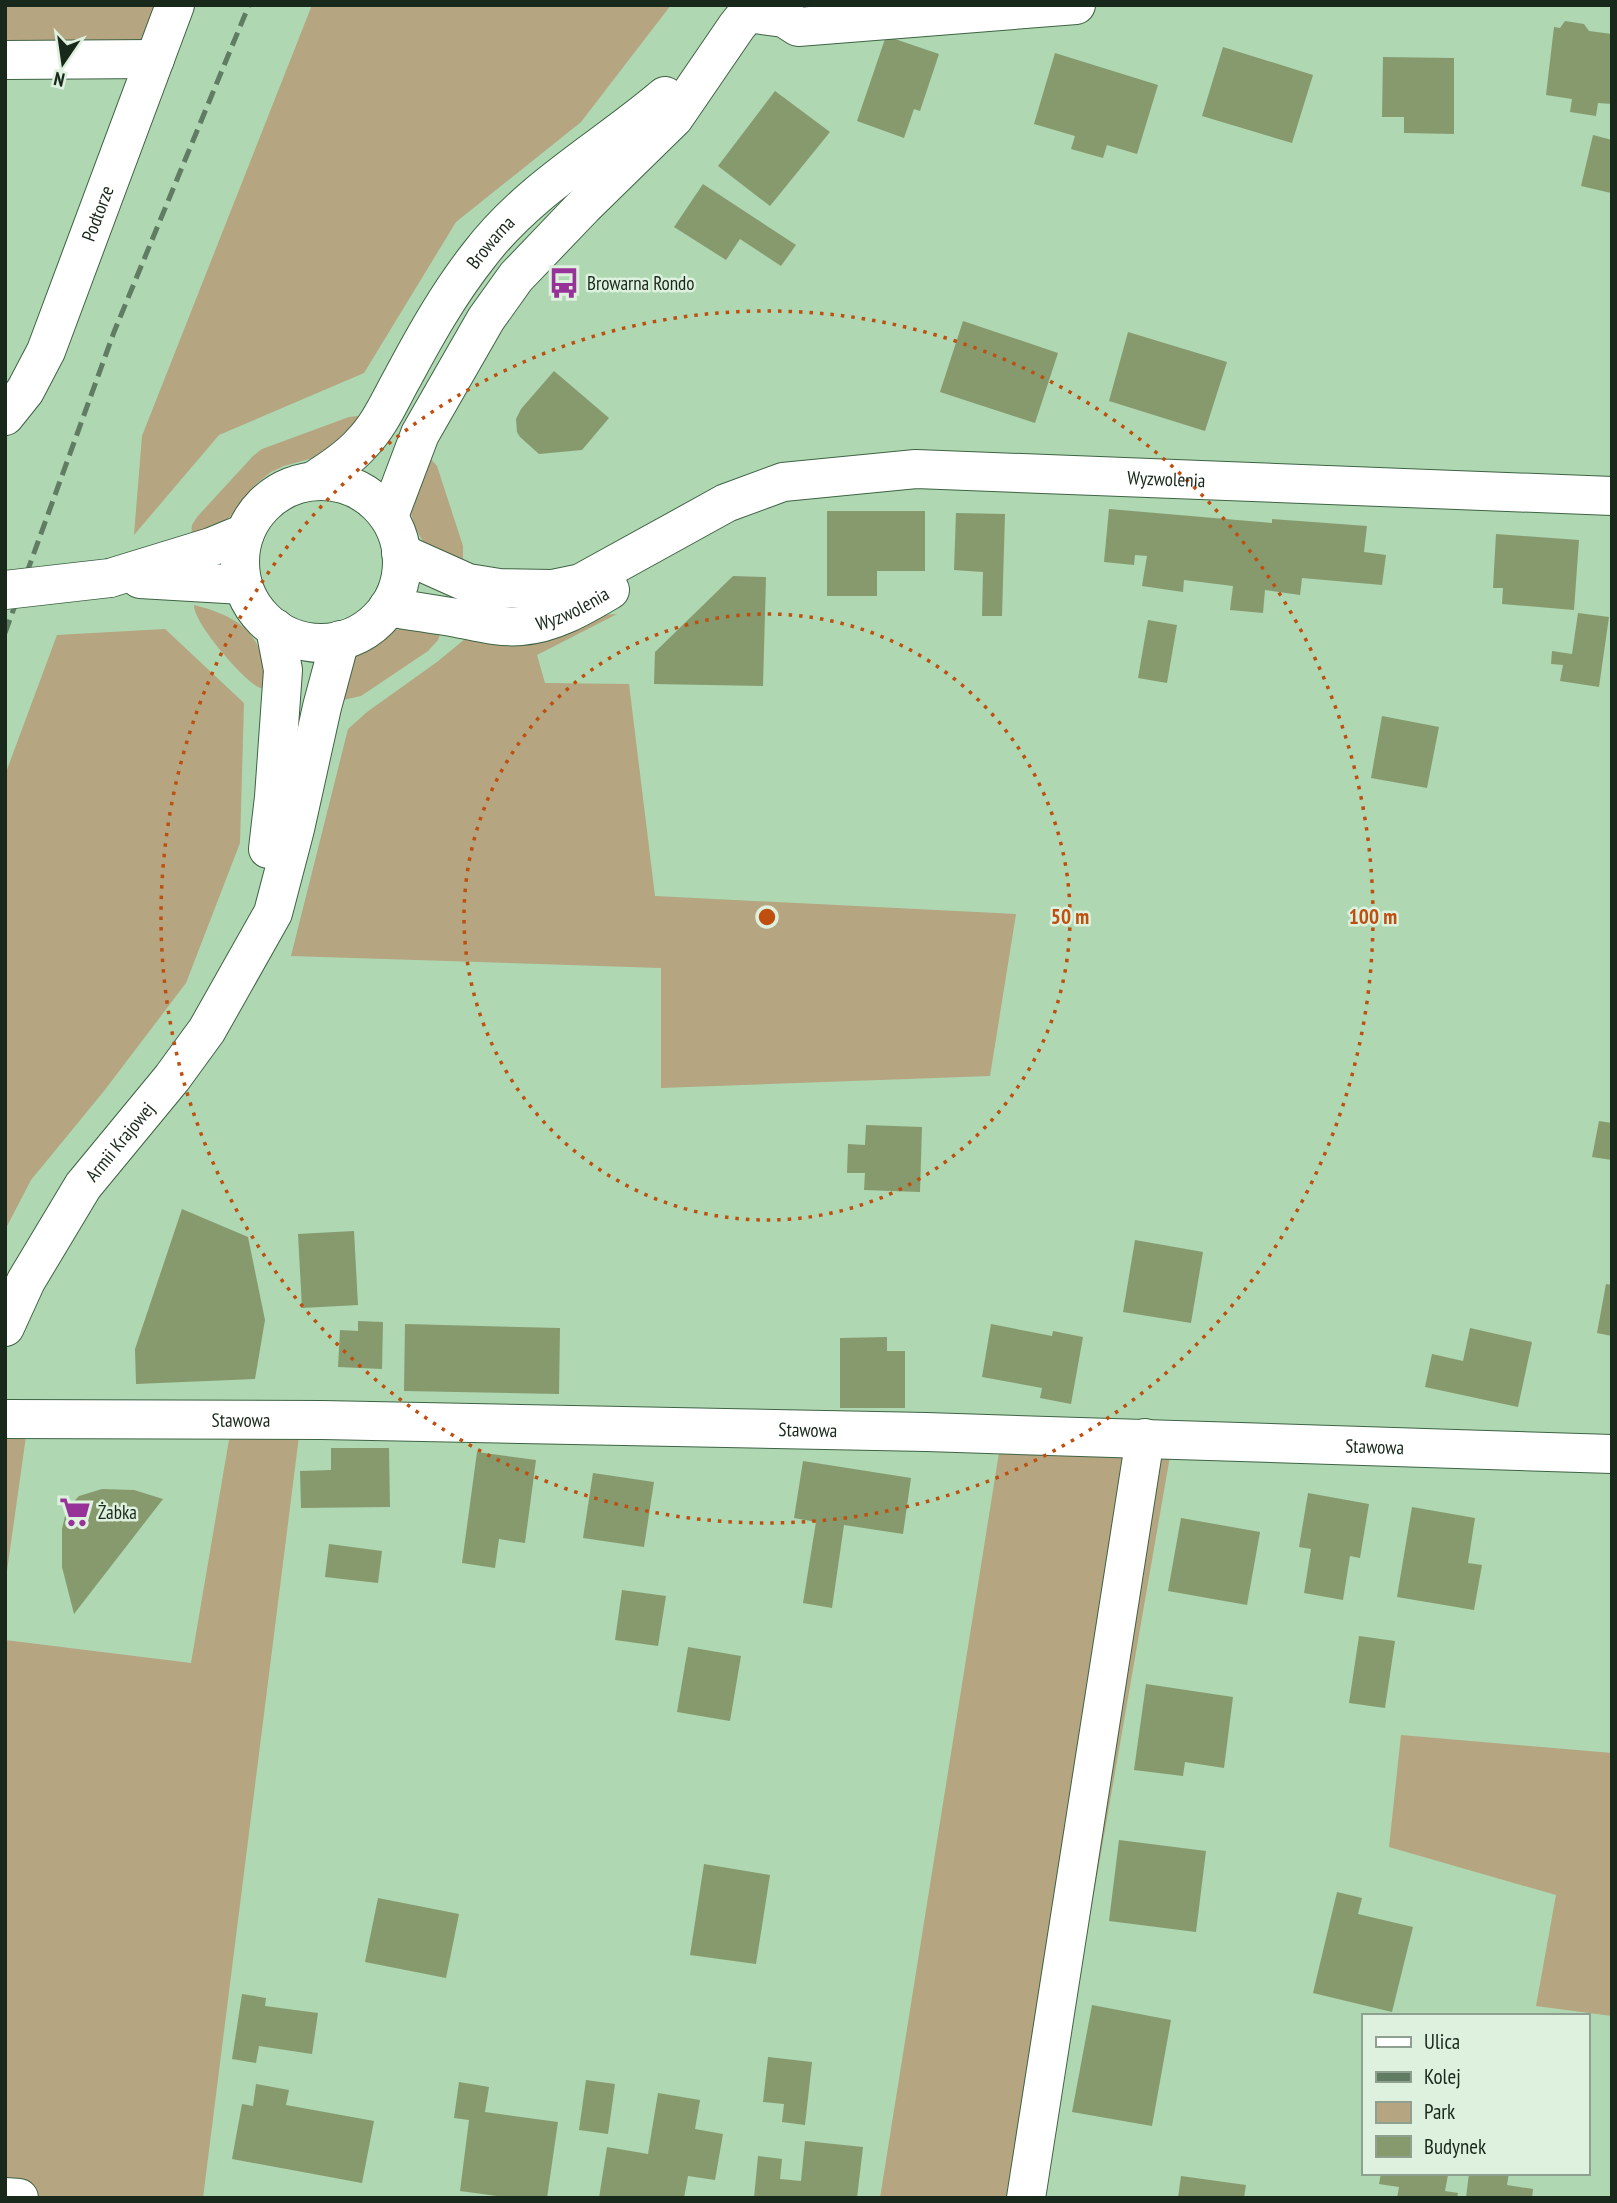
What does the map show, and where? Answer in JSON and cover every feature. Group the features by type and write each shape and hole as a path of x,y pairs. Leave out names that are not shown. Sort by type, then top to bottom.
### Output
{"street":[{"name":"Podtorze","path":"5,416 25,391 46,351 175,5"},
{"path":"751,9 784,18 798,27 1076,5"},
{"name":"Browarna","path":"388,516 420,434 486,319 516,277 674,118 751,9"},
{"name":"Browarna","path":"315,480 341,463 362,443 383,416 443,304 489,243 521,209 556,178 636,121 720,50"},
{"path":"5,60 155,59"},
{"name":"Wyzwolenia","path":"401,553 468,583 499,588 552,589 581,583 726,503 783,482 916,469 1612,496"},
{"path":"315,480 336,482 357,489 375,500 388,516 398,536 401,553 400,580 388,607 367,629 340,640 310,642 275,628 251,602 243,585 240,559 245,533 256,513 272,497 293,486 315,480"},
{"name":"Wyzwolenia","path":"388,607 486,624 521,626 548,621 579,608 642,572 726,503"},
{"path":"110,578 211,547 245,533"},
{"path":"5,590 110,578 243,585"},
{"name":"Armii Krajowej","path":"245,964 269,845 274,797 283,670 275,628"},
{"name":"Armii Krajowej","path":"5,1327 26,1282 83,1186 172,1078 207,1030 274,913 321,707 340,640"},
{"name":"Stawowa","path":"5,1419 335,1420 1145,1438 1612,1454"},
{"path":"1026,2198 1145,1438"},
{"path":"5,2197 19,2198"}],"green space":[{"path":"5,5 175,5 155,59 5,60"},
{"path":"312,5 671,5 581,122 456,222 364,373 219,435 134,535 142,436"},
{"path":"358,416 365,420 320,456 271,472 257,483 231,516 219,525 191,537 192,525 197,517 262,449"},
{"path":"428,456 437,466 463,546 463,559 459,568 433,553 414,525 409,505"},
{"path":"194,605 224,615 249,633 262,656 266,690 244,676 226,657 201,623"},
{"path":"617,614 537,655 545,683 629,684 655,896 1016,914 990,1076 661,1088 661,968 291,956 348,729 465,639 588,616"},
{"path":"412,625 442,628 438,640 428,651 361,696 338,701 345,671 361,649 377,638"},
{"path":"165,629 244,703 240,843 186,983 104,1091 31,1180 5,1230 5,775 57,635"},
{"path":"5,1421 27,1429 5,1585"},
{"path":"230,1434 299,1436 203,2198 5,2197 5,1640 191,1663"},
{"path":"1002,1434 1173,1439 1041,2198 880,2198"},
{"path":"1401,1735 1612,1753 1612,2016 1536,2006 1556,1895 1389,1847"}],"building":[{"path":"1565,21 1584,24 1589,31 1612,34 1612,104 1598,103 1596,116 1570,112 1572,99 1546,95 1554,27 1560,28"},
{"path":"886,36 939,54 920,111 914,109 904,138 857,121"},
{"path":"1223,47 1313,75 1292,143 1202,116"},
{"path":"1055,53 1158,85 1137,154 1107,145 1103,158 1071,149 1075,136 1034,124"},
{"path":"1383,57 1454,58 1454,134 1404,133 1404,117 1382,117"},
{"path":"775,91 830,132 770,206 718,166"},
{"path":"1593,135 1612,140 1611,193 1581,186"},
{"path":"703,184 796,245 781,266 740,239 726,260 674,227"},
{"path":"963,321 1058,353 1035,423 940,392"},
{"path":"1128,332 1227,362 1205,431 1109,401"},
{"path":"554,371 609,418 582,450 539,454 520,437 516,419 521,409"},
{"path":"1109,509 1272,523 1272,519 1367,526 1364,552 1386,555 1382,585 1302,578 1300,595 1265,590 1263,613 1230,610 1233,586 1184,580 1183,592 1142,586 1147,556 1135,555 1134,565 1104,562"},
{"path":"827,511 925,511 925,571 877,571 877,596 827,596"},
{"path":"956,513 1005,514 1002,616 982,616 983,572 954,570"},
{"path":"1496,534 1579,540 1574,610 1502,604 1503,588 1493,588"},
{"path":"733,576 766,577 763,686 654,684 655,652"},
{"path":"1578,613 1609,617 1599,687 1560,681 1563,665 1551,664 1552,651 1572,654"},
{"path":"1148,620 1177,625 1167,683 1138,678"},
{"path":"1382,716 1439,727 1427,788 1371,778"},
{"path":"1599,1121 1612,1123 1612,1160 1592,1157"},
{"path":"866,1125 922,1127 920,1192 864,1190 865,1173 847,1173 848,1144 865,1145"},
{"path":"182,1209 248,1237 265,1320 255,1379 136,1384 135,1349"},
{"path":"354,1231 358,1305 302,1308 298,1234"},
{"path":"1135,1240 1203,1252 1191,1323 1123,1312"},
{"path":"1606,1284 1612,1285 1612,1336 1597,1333"},
{"path":"358,1321 383,1322 382,1369 338,1367 340,1330 358,1331"},
{"path":"405,1324 560,1328 559,1394 404,1391"},
{"path":"991,1324 1052,1336 1053,1331 1083,1337 1071,1404 1040,1398 1042,1388 982,1377"},
{"path":"1470,1328 1532,1342 1518,1407 1425,1387 1432,1354 1463,1361"},
{"path":"887,1337 887,1351 905,1351 905,1408 840,1408 840,1338"},
{"path":"331,1448 389,1448 390,1507 301,1508 300,1471 331,1470"},
{"path":"477,1452 536,1460 525,1543 499,1539 495,1568 462,1563"},
{"path":"803,1461 911,1478 903,1534 844,1525 832,1608 803,1603 816,1522 794,1518"},
{"path":"593,1473 654,1482 644,1547 583,1538"},
{"path":"102,1489 134,1490 163,1499 74,1614 62,1567 62,1529 67,1508 79,1496"},
{"path":"1308,1493 1369,1504 1360,1558 1350,1556 1343,1600 1304,1593 1311,1549 1299,1547"},
{"path":"1412,1507 1475,1518 1468,1563 1482,1565 1474,1610 1397,1597"},
{"path":"1181,1518 1260,1532 1247,1605 1168,1591"},
{"path":"329,1544 382,1551 378,1583 325,1577"},
{"path":"622,1590 666,1596 658,1646 615,1640"},
{"path":"1359,1636 1395,1641 1385,1708 1349,1703"},
{"path":"688,1647 741,1656 730,1721 677,1712"},
{"path":"1146,1684 1233,1697 1224,1768 1185,1762 1183,1776 1134,1770"},
{"path":"1119,1840 1206,1851 1196,1932 1109,1921"},
{"path":"704,1864 770,1875 756,1964 690,1955"},
{"path":"1337,1892 1362,1898 1358,1914 1413,1927 1392,2012 1313,1993"},
{"path":"378,1898 459,1914 446,1978 365,1962"},
{"path":"242,1994 266,1998 265,2006 318,2013 312,2054 259,2046 256,2063 232,2059"},
{"path":"1092,2005 1171,2020 1152,2126 1072,2112"},
{"path":"768,2057 812,2062 805,2125 782,2122 784,2104 763,2102"},
{"path":"586,2080 615,2084 608,2134 579,2130"},
{"path":"459,2082 489,2087 485,2112 558,2122 547,2198 512,2198 460,2191 469,2120 454,2118"},
{"path":"256,2084 289,2090 286,2105 374,2121 362,2183 232,2159 242,2104 253,2106"},
{"path":"658,2093 700,2100 695,2129 723,2134 715,2180 688,2176 684,2198 599,2198 607,2147 648,2154"},
{"path":"805,2141 863,2147 857,2198 754,2198 758,2156 782,2159 780,2179 801,2181"},
{"path":"1381,2175 1448,2175 1445,2191 1458,2193 1457,2198 1397,2198 1399,2187 1379,2184"},
{"path":"1469,2175 1509,2175 1507,2185 1533,2189 1532,2198 1466,2198"},
{"path":"1181,2176 1246,2185 1244,2198 1178,2198"}],"railway":[{"path":"5,633 114,332 249,5"}],"place":[{"name":"Browarna Rondo","path":"564,283"},
{"name":"Żabka","path":"75,1512"}]}
